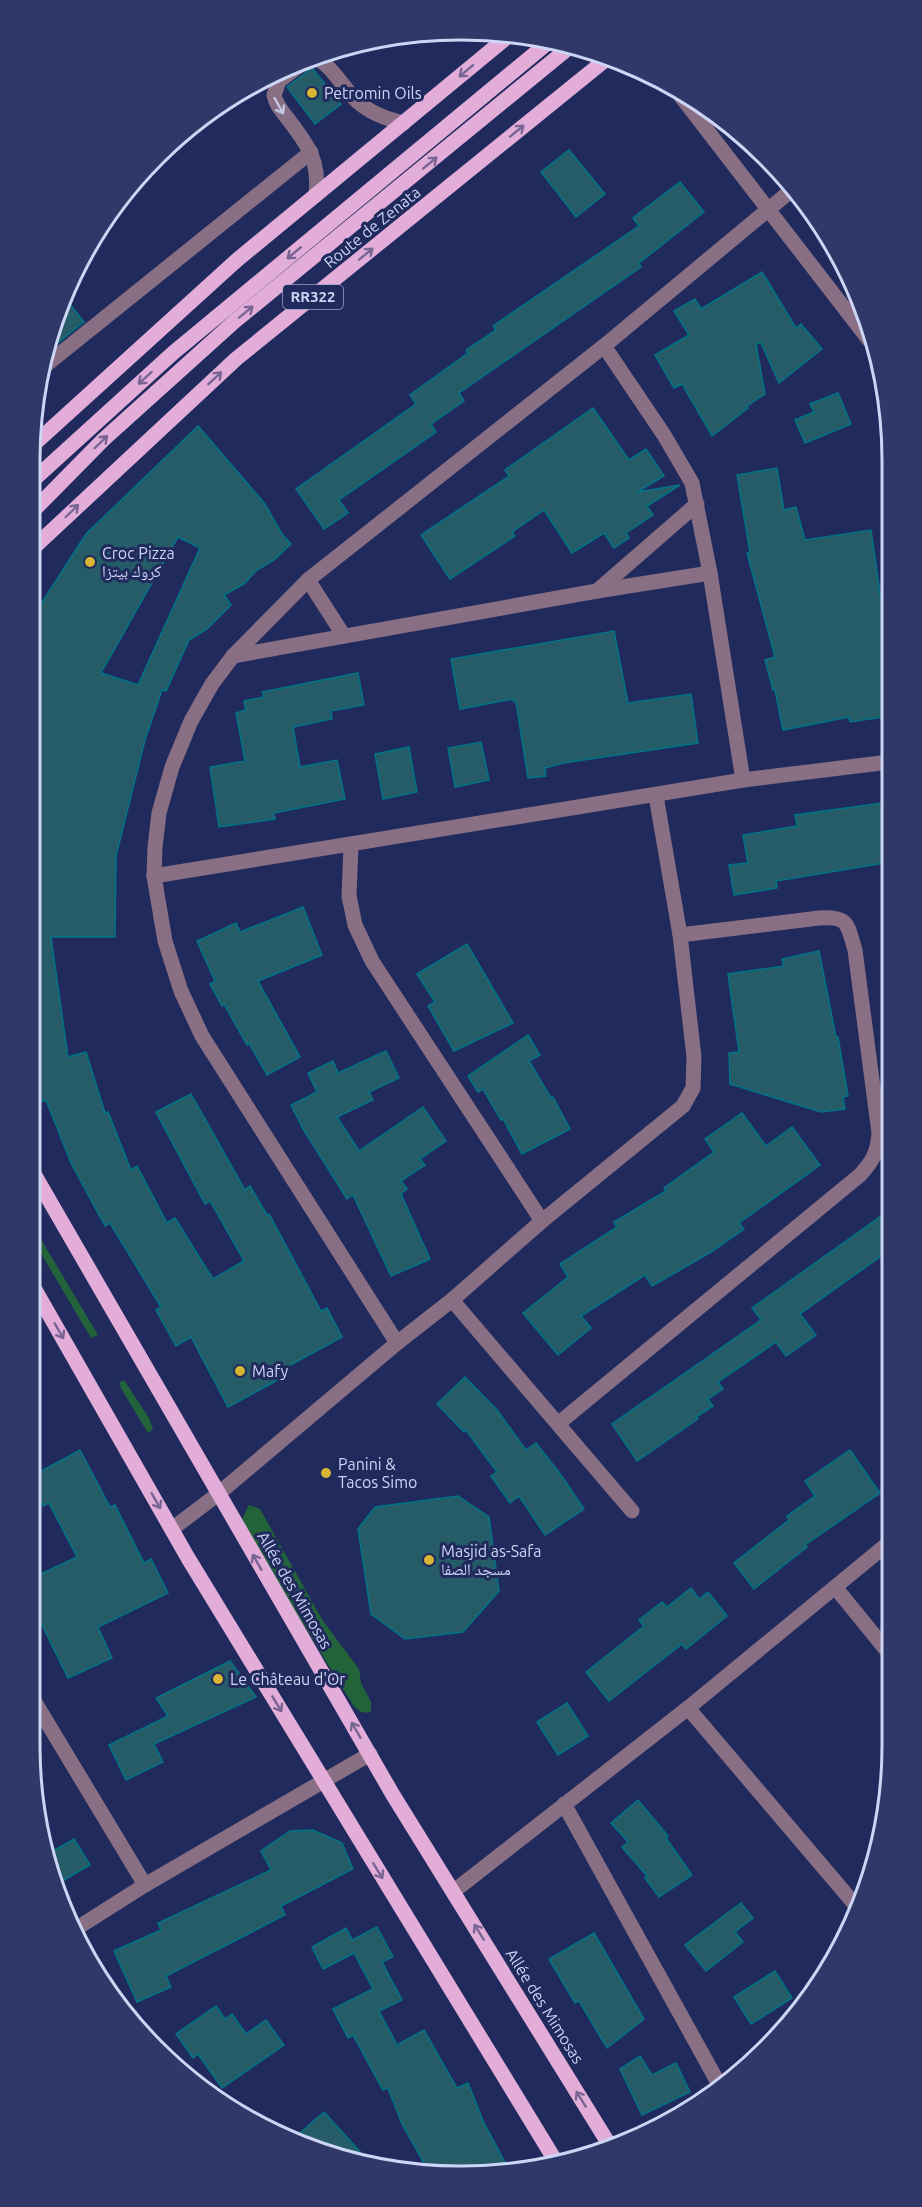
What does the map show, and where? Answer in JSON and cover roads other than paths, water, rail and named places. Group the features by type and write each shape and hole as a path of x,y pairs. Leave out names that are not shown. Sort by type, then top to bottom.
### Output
{"main road":[{"path":"41,438 237,260 501,42"},
{"name":"Route de Zenata","path":"40,474 173,353 541,49"},
{"name":"Route de Zenata","path":"40,504 104,439 235,321 562,53"},
{"name":"Route de Zenata","path":"40,542 236,359 600,64"},
{"name":"Allée des Mimosas","path":"40,1184 370,1754 606,2140"},
{"path":"40,1299 172,1529 552,2156"}],"street":[{"path":"325,63 349,93 368,110 404,123"},
{"path":"278,82 274,95 278,106 311,152 317,172 316,195"},
{"path":"691,108 859,327"},
{"path":"53,359 311,152"},
{"path":"397,1343 202,1036 181,991 165,941 154,876 154,847 159,813 172,767 191,721 212,684 233,656 308,580 604,346 787,195"},
{"path":"604,346 681,461 692,483 710,573 743,780"},
{"path":"597,591 697,504"},
{"path":"233,656 710,573"},
{"path":"308,580 344,636"},
{"path":"154,876 351,846 743,780 882,763"},
{"path":"172,1529 218,1494 397,1343 452,1300 542,1221 683,1106 693,1088 694,1057 680,935 656,796"},
{"path":"351,846 349,896 355,925 372,961 542,1221"},
{"path":"559,1423 860,1175 873,1161 878,1148 879,1133 855,950 849,930 842,920 835,917 819,918 680,935"},
{"path":"452,1300 632,1511"},
{"path":"454,1891 688,1708 882,1548"},
{"path":"835,1587 882,1645"},
{"path":"688,1708 851,1901"},
{"path":"40,1711 145,1885"},
{"path":"81,1925 145,1885 370,1754"},
{"path":"564,1804 717,2080"}],"place":[{"name":"Petromin Oils","path":"312,93"},
{"name":"Croc Pizza كروك بيتزا","path":"90,562"},
{"name":"Mafy","path":"240,1371"},
{"name":"Panini & Tacos Simo","path":"326,1473"},
{"name":"Masjid as-Safa مسجد الصفا","path":"429,1560"},
{"name":"Le Château d'Or","path":"218,1679"}]}
